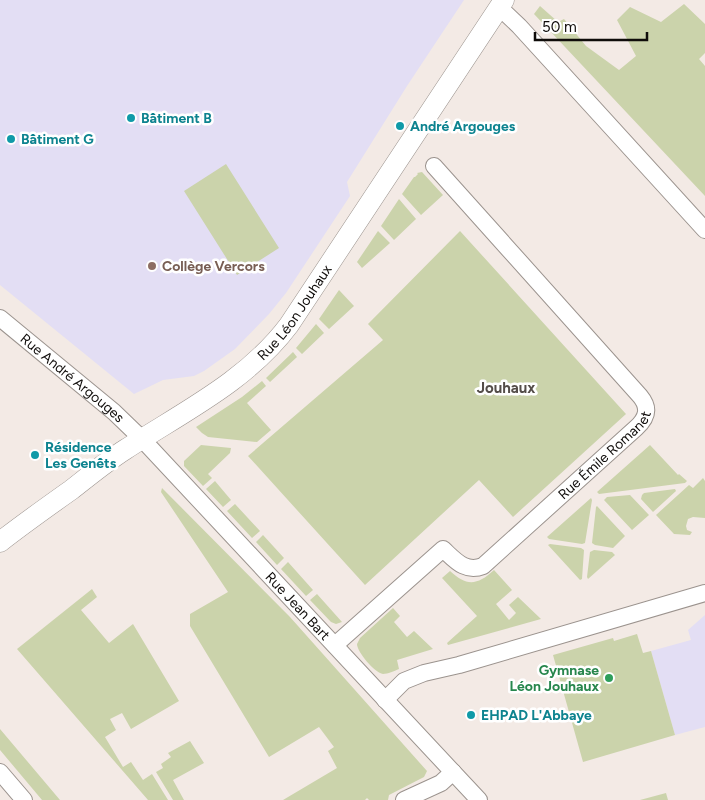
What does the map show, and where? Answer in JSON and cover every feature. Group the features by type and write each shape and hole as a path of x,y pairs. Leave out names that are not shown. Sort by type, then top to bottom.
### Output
{"street":[{"path":"502,3 519,26 705,230"},
{"name":"Rue Léon Jouhaux","path":"0,542 124,450 230,382 275,344 502,3"},
{"name":"Rue Émile Romanet","path":"335,645 443,548 455,561 465,568 483,566 629,434 644,420 646,415 647,408 640,396 434,166"},
{"name":"Rue André Argouges","path":"0,318 114,412 142,439"},
{"name":"Rue Jean Bart","path":"142,439 479,800"},
{"path":"385,700 404,681 424,673 459,665 705,593"},
{"path":"0,772 24,800"},
{"path":"404,800 441,783 453,772"}],"shaded area":[{"path":"0,0 464,0 347,182 350,196 286,293 269,314 235,349 204,371 194,376 163,380 134,394 0,285"},
{"path":"705,615 705,727 675,735 651,651 691,640 688,630"}],"green space":[{"path":"684,4 705,24 705,53 699,59 705,66 705,196 534,14 540,6 558,22 564,19 586,46 619,70 636,56 617,20 630,7 661,22"},
{"path":"226,164 279,248 237,275 184,191"},
{"path":"422,172 443,195 421,215 402,194 417,173"},
{"path":"399,199 416,219 394,240 381,226"},
{"path":"378,231 390,243 362,268 357,262"},
{"path":"460,231 626,414 513,517 479,480 365,585 248,456 383,340 368,324"},
{"path":"339,290 354,306 329,329 319,319"},
{"path":"316,324 324,333 302,354 296,348"},
{"path":"293,352 297,357 270,382 266,378"},
{"path":"262,381 266,386 247,403 271,430 257,442 208,437 196,427 242,397"},
{"path":"201,445 231,448 230,453 208,474 212,478 203,486 184,466 184,461"},
{"path":"650,445 678,475 687,481 685,483 599,494 597,492"},
{"path":"703,478 705,481 705,518 693,517 688,519 686,526 687,530 692,532 690,535 674,534 656,515 689,485 693,488"},
{"path":"215,481 231,500 223,507 206,489"},
{"path":"162,488 290,617 427,771 424,777 389,795 388,800 369,800 367,798 365,800 283,800 337,768 328,751 334,747 319,727 269,757 190,626 190,614 228,592 161,492"},
{"path":"675,489 676,491 653,512 641,499 644,493"},
{"path":"630,495 649,515 632,530 604,500 607,497"},
{"path":"591,498 585,543 549,539 547,537"},
{"path":"235,504 260,531 252,538 227,511"},
{"path":"597,506 625,536 613,548 592,543"},
{"path":"263,535 284,558 277,565 256,542"},
{"path":"548,545 584,550 582,579 580,580"},
{"path":"594,550 612,552 615,555 588,579 590,552"},
{"path":"288,562 313,590 306,596 281,569"},
{"path":"494,570 512,590 496,604 509,620 516,613 509,605 518,597 541,619 448,645 447,643 477,616 442,578 450,571 461,579 472,582 482,579"},
{"path":"92,589 97,597 81,610 109,643 133,624 179,701 131,729 122,713 110,719 116,730 105,737 123,767 131,762 143,780 152,774 168,800 148,800 17,649"},
{"path":"317,594 342,622 336,624 331,622 310,600"},
{"path":"393,608 400,616 394,622 407,637 414,631 433,649 397,660 399,669 383,674 367,662 357,644 360,638"},
{"name":"Gymnase Léon Jouhaux","path":"637,634 643,653 651,651 675,735 583,762 553,655 613,638 614,641"},
{"path":"0,729 60,800 42,800 0,750"},
{"path":"190,741 204,763 173,780 184,800 173,800 156,772 163,768 161,764 171,757 168,753"},
{"path":"666,793 668,800 640,800"}],"place":[{"name":"Bâtiment B","path":"131,118"},
{"name":"André Argouges","path":"400,126"},
{"name":"Bâtiment G","path":"11,139"},
{"name":"Collège Vercors","path":"152,266"},
{"name":"Résidence Les Genêts","path":"35,455"},
{"name":"Gymnase Léon Jouhaux","path":"609,678"},
{"name":"EHPAD L'Abbaye","path":"471,715"}],"district":[{"name":"Jouhaux","path":"506,388"}]}
